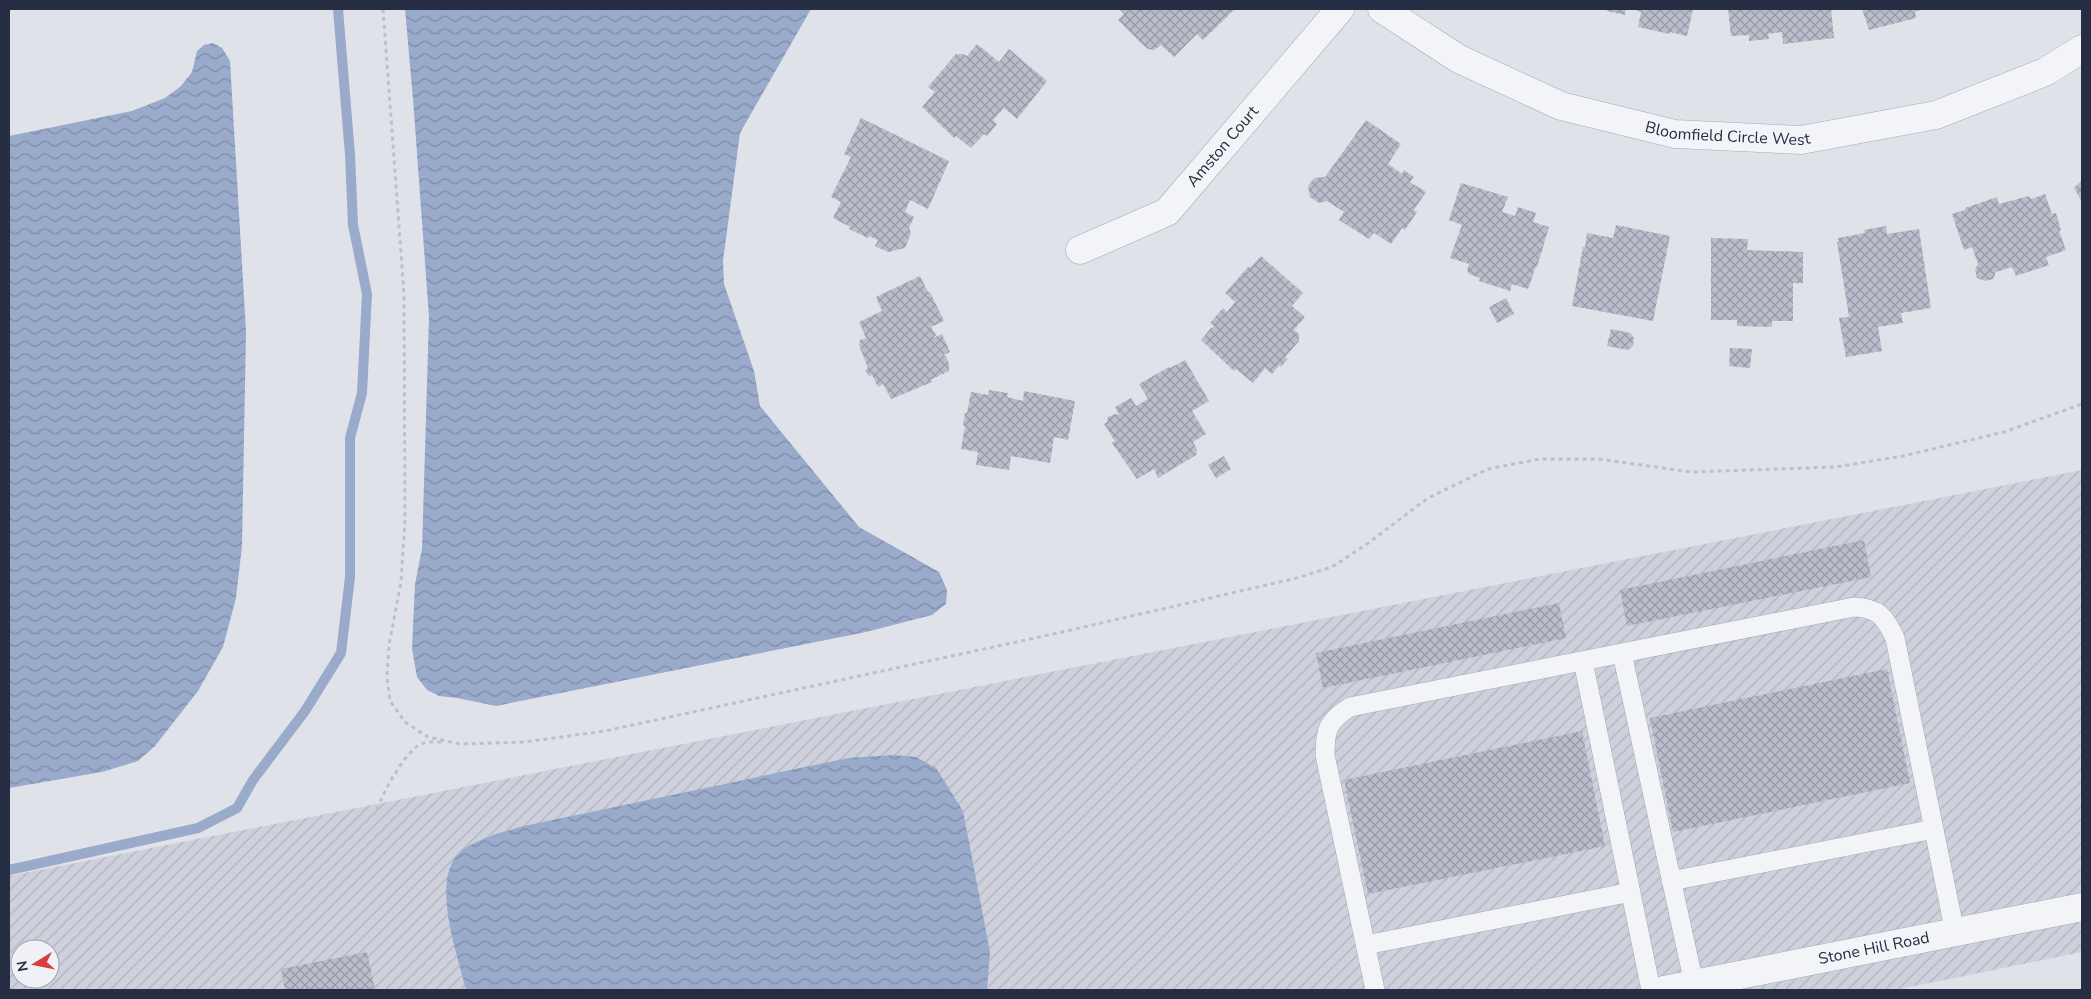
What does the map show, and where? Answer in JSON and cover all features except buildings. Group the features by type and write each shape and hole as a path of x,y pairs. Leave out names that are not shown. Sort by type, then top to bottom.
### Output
{"street":[{"name":"Amston Court","path":"1080,250 1167,212 1340,9"},
{"name":"Bloomfield Circle West","path":"1382,9 1459,59 1561,106 1674,134 1801,140 1936,115 2045,72 2082,49"},
{"name":"Stone Hill Road","path":"1664,990 2082,907"}],"lane":[{"path":"1375,990 1325,754 1325,740 1328,727 1336,715 1350,706 1854,607 1868,608 1881,614 1895,638 1955,933"},
{"path":"1622,653 1694,984"},
{"path":"1583,661 1651,990"},
{"path":"1671,882 1934,829"},
{"path":"1366,945 1631,892"}],"path":[{"path":"383,9 404,294 404,520 401,582 389,645 387,678 390,701 405,722 428,737 449,742 460,744 525,742 605,731 1058,633 1297,578 1332,566 1367,544 1428,498 1488,469 1540,459 1599,460 1691,472 1834,467 1903,456 2004,432 2082,404"},
{"path":"377,809 382,796 413,749 424,743 449,742"}],"shaded area":[{"path":"2082,470 2082,952 1895,990 9,990 9,876"}],"water":[{"path":"405,9 811,9 740,133 723,261 724,284 754,371 760,406 859,527 939,572 947,590 946,604 932,615 866,632 496,706 439,696 427,690 417,677 412,649 415,584 422,549 429,317"},
{"path":"213,43 222,48 230,61 246,331 242,546 236,598 223,647 198,691 155,746 138,761 102,772 9,788 9,136 132,111 165,98 181,86 192,72 197,51 204,45"},
{"path":"894,755 916,757 936,768 963,811 990,952 987,990 466,990 452,937 446,895 448,877 453,861 464,849 478,841 524,826 848,758"}],"waterway":[{"path":"9,870 198,828 237,808 253,780 305,711 341,653 350,577 350,438 362,393 367,294 353,225 350,155 338,9"}]}
